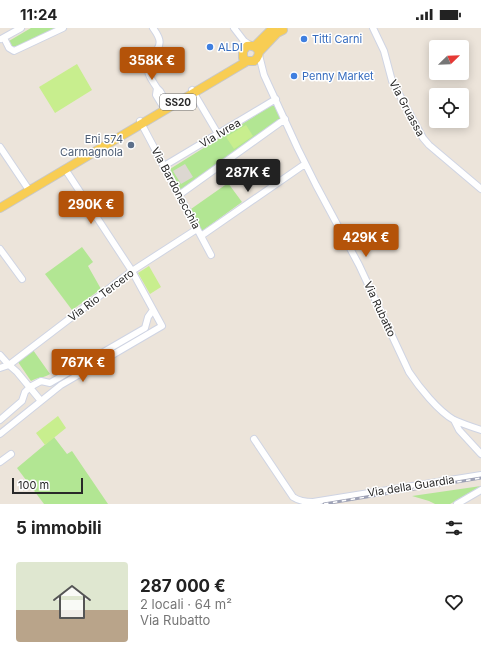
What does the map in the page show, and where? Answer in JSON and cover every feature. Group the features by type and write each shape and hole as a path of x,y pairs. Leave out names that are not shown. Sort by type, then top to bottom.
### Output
{"main road":[{"name":"SS20","path":"251,53 273,28"},
{"name":"SS20","path":"65,169 192,92 284,29"},
{"path":"0,208 65,169"}],"street":[{"path":"21,28 2,39 9,48 14,51 63,28"},
{"path":"153,28 159,38 160,44 158,50 148,60 147,70 160,91 166,107"},
{"path":"234,28 238,35 246,43 264,75"},
{"name":"Via Gruassa","path":"373,28 384,51 392,81 422,138 481,189"},
{"path":"251,53 264,75"},
{"name":"Via Rubatto","path":"264,75 305,164 359,265 409,372 437,406 454,420 481,430"},
{"path":"192,92 218,134"},
{"name":"Via Ivrea","path":"164,166 276,99"},
{"path":"179,196 285,119"},
{"name":"Via Bardonecchia","path":"141,123 211,255"},
{"path":"0,147 29,190"},
{"path":"201,236 305,164"},
{"path":"0,434 61,385 162,326 132,271 65,169"},
{"name":"Via Rio Tercero","path":"0,368 8,365 132,271 197,229"},
{"path":"0,250 22,279"},
{"path":"0,420 22,401 23,395 30,387 41,381 50,383 146,328 148,317 153,310"},
{"path":"0,355 8,365 17,372 41,401"},
{"path":"454,420 459,430 481,454"},
{"name":"Via della Guardia","path":"254,439 293,497 298,501 313,502 481,475"},
{"path":"0,462 11,454"},
{"path":"457,504 481,490"}],"green space":[{"path":"31,28 56,28 14,50 9,41"},
{"path":"77,64 92,90 55,113 39,87"},
{"path":"274,104 282,119 180,190 170,169"},
{"path":"246,125 253,136 234,149 226,137"},
{"path":"228,183 242,202 202,231 191,209"},
{"path":"82,247 93,262 88,266 101,289 72,310 45,274"},
{"path":"149,266 161,287 150,294 138,273"},
{"path":"33,350 50,374 31,381 18,362"},
{"path":"58,416 66,428 45,445 36,433"},
{"path":"54,437 67,454 72,451 108,504 44,504 17,468"},
{"path":"481,486 450,504 435,504 412,496"}],"shaded area":[{"path":"185,164 193,177 181,184 173,171"}],"railway":[{"path":"324,504 481,478"}],"place":[{"name":"Titti Carni","path":"304,39"},
{"name":"ALDI","path":"210,47"},
{"name":"Penny Market","path":"294,76"},
{"name":"Eni 574 Carmagnola","path":"131,145"}]}
